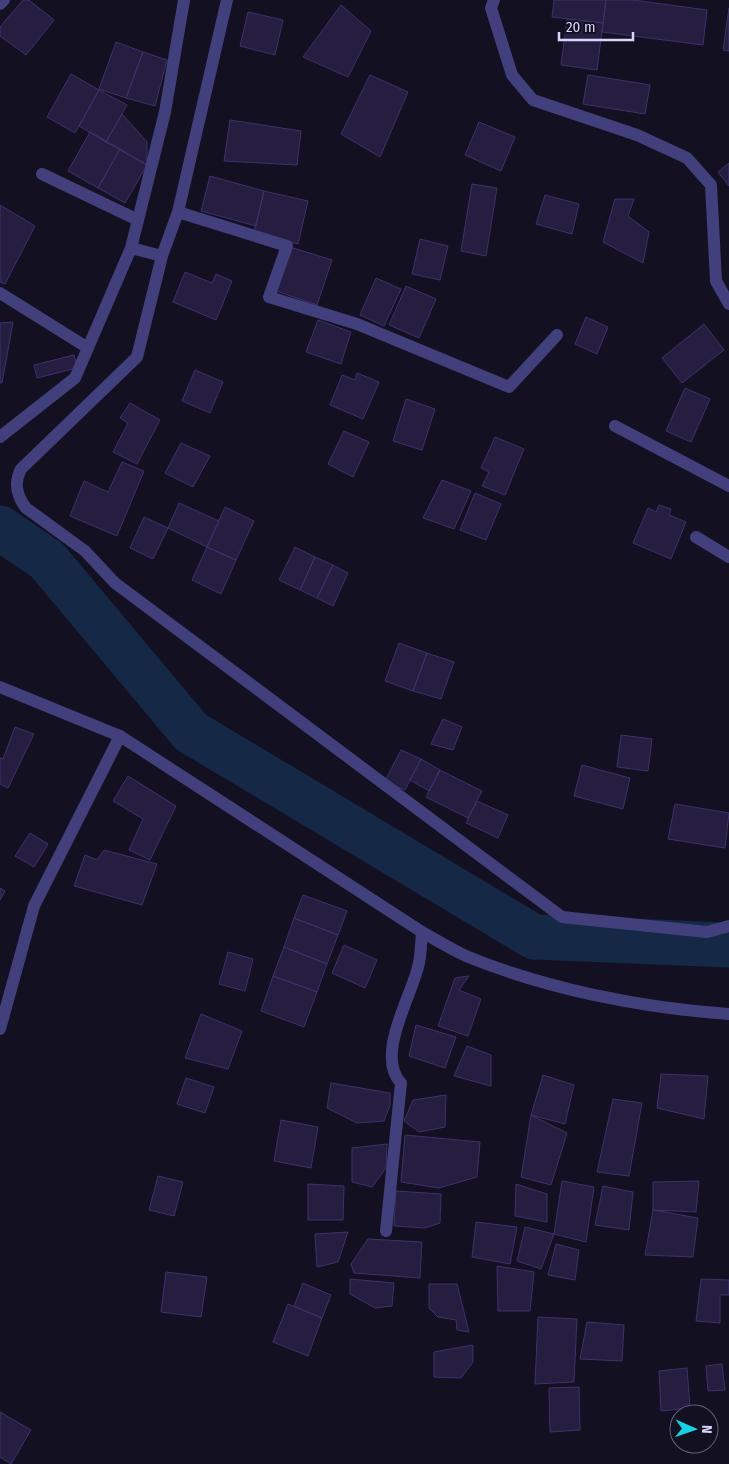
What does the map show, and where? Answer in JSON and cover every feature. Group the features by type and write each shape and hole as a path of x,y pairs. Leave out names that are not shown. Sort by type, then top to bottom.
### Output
{"street":[{"path":"0,4 4,0"},
{"path":"0,437 75,378 131,248 165,112 184,0"},
{"path":"227,0 178,212 162,256 137,357 21,469 16,489 26,508 84,552 115,583 562,918 707,932 729,926"},
{"path":"494,0 491,8 512,75 533,100 637,135 687,158 711,185 716,281 729,304"},
{"path":"42,174 138,220"},
{"path":"178,212 287,246 269,297 357,324 509,387 557,335"},
{"path":"131,248 162,256"},
{"path":"0,293 88,348"},
{"path":"615,426 729,486"},
{"path":"696,536 729,557"},
{"path":"0,687 120,736 422,932 465,956 567,989 686,1011 729,1014"},
{"path":"0,1029 34,906 120,736"},
{"path":"386,1231 401,1083 396,1078 392,1058 395,1030 410,994 419,964 422,932"}],"building":[{"path":"23,0 29,0 54,20 26,55 0,36 0,27"},
{"path":"554,0 606,0 603,23 552,17"},
{"path":"606,0 633,0 707,10 703,45 602,32"},
{"path":"341,5 371,31 348,77 303,57"},
{"path":"729,8 729,51 723,50"},
{"path":"248,12 283,20 275,55 240,46"},
{"path":"567,19 603,23 597,70 561,65"},
{"path":"116,42 143,52 126,98 99,89"},
{"path":"143,52 167,60 155,106 126,98"},
{"path":"71,74 99,90 75,133 47,117"},
{"path":"370,75 408,92 380,157 341,134"},
{"path":"588,75 650,85 645,114 583,104"},
{"path":"99,90 127,105 106,142 79,126"},
{"path":"122,114 147,142 147,165 106,142"},
{"path":"230,120 301,131 297,165 224,161"},
{"path":"479,122 515,137 501,171 465,155"},
{"path":"90,132 120,149 98,188 68,171"},
{"path":"120,149 147,165 125,203 98,188"},
{"path":"729,163 729,186 718,172"},
{"path":"210,176 264,191 256,226 201,211"},
{"path":"472,184 497,188 486,256 461,251"},
{"path":"264,191 308,201 298,244 254,232"},
{"path":"545,195 579,204 572,234 536,224"},
{"path":"615,199 634,199 628,216 649,232 643,263 603,242"},
{"path":"0,205 35,226 5,284 0,282"},
{"path":"420,239 448,246 440,280 412,274"},
{"path":"290,247 332,260 317,305 276,291"},
{"path":"185,272 212,283 216,274 232,281 216,320 173,302"},
{"path":"376,278 401,289 384,326 360,315"},
{"path":"406,286 436,299 419,338 389,325"},
{"path":"586,317 608,327 597,354 575,344"},
{"path":"318,320 351,332 341,364 306,352"},
{"path":"13,322 2,383 0,383 0,323"},
{"path":"704,324 724,350 682,383 662,358"},
{"path":"74,355 77,368 37,378 34,365"},
{"path":"195,370 223,382 210,413 182,401"},
{"path":"357,373 379,382 363,419 330,405 342,375 355,380"},
{"path":"685,388 710,399 691,442 666,431"},
{"path":"406,399 435,409 422,450 393,441"},
{"path":"130,403 160,420 137,464 113,452 128,423 120,418"},
{"path":"344,431 369,442 353,477 328,464"},
{"path":"495,437 524,449 505,495 482,486 489,472 481,468"},
{"path":"181,443 210,456 193,487 165,473"},
{"path":"122,462 144,471 117,536 70,516 84,481 108,492"},
{"path":"442,480 471,491 454,529 423,518"},
{"path":"475,493 501,504 486,540 460,530"},
{"path":"179,503 219,521 207,547 168,528"},
{"path":"659,505 671,509 669,515 686,522 671,559 633,543 648,508 656,512"},
{"path":"225,507 254,521 236,560 207,547"},
{"path":"144,517 168,528 153,559 130,548"},
{"path":"207,547 236,560 221,594 192,580"},
{"path":"295,547 315,557 300,590 279,580"},
{"path":"315,557 333,565 317,598 300,590"},
{"path":"333,565 348,573 333,606 317,598"},
{"path":"399,643 427,653 413,691 385,681"},
{"path":"427,653 454,662 441,699 413,691"},
{"path":"443,719 462,727 453,750 431,744"},
{"path":"15,727 34,734 8,788 0,784 0,758 3,759"},
{"path":"621,735 652,739 648,771 617,767"},
{"path":"401,750 421,759 405,790 385,781"},
{"path":"421,759 440,770 429,791 410,780"},
{"path":"582,765 630,778 623,809 574,796"},
{"path":"440,770 482,791 468,818 426,797"},
{"path":"128,776 176,806 150,860 129,850 143,819 113,801"},
{"path":"477,801 508,815 498,838 466,823"},
{"path":"675,804 729,813 725,848 668,839"},
{"path":"30,833 48,844 34,867 15,856"},
{"path":"104,850 157,864 142,905 74,886 85,855 97,860"},
{"path":"0,888 5,891 0,900"},
{"path":"303,895 347,911 338,935 294,918"},
{"path":"294,918 338,935 327,964 284,947"},
{"path":"344,945 377,960 365,988 332,973"},
{"path":"284,947 327,964 317,992 273,976"},
{"path":"228,952 253,959 245,991 219,984"},
{"path":"273,976 317,992 304,1027 261,1011"},
{"path":"469,976 459,990 481,999 468,1036 438,1026 455,978"},
{"path":"201,1014 242,1031 228,1069 185,1058"},
{"path":"416,1025 456,1037 445,1068 409,1056"},
{"path":"467,1046 491,1055 491,1086 454,1076"},
{"path":"661,1074 708,1076 704,1119 657,1108"},
{"path":"543,1075 574,1085 565,1124 531,1115"},
{"path":"186,1078 214,1087 205,1113 177,1104"},
{"path":"331,1083 390,1093 390,1105 384,1121 357,1123 327,1108"},
{"path":"446,1095 445,1127 419,1132 404,1121 413,1100"},
{"path":"613,1099 642,1103 629,1176 597,1172"},
{"path":"531,1115 567,1133 551,1185 521,1177"},
{"path":"281,1120 318,1127 311,1168 274,1161"},
{"path":"405,1135 480,1142 477,1177 439,1188 401,1182"},
{"path":"387,1144 386,1168 372,1187 352,1182 352,1148"},
{"path":"158,1176 183,1182 174,1216 149,1210"},
{"path":"562,1181 594,1187 586,1242 554,1234"},
{"path":"699,1181 696,1212 653,1210 653,1182"},
{"path":"308,1184 344,1186 343,1220 308,1220"},
{"path":"516,1184 547,1194 547,1222 515,1216"},
{"path":"603,1186 633,1192 629,1230 595,1225"},
{"path":"396,1191 441,1194 440,1223 425,1228 394,1226"},
{"path":"653,1210 698,1218 693,1257 645,1255"},
{"path":"476,1222 517,1227 510,1264 472,1257"},
{"path":"525,1227 554,1234 541,1269 517,1261"},
{"path":"348,1232 338,1262 317,1267 315,1234"},
{"path":"368,1239 422,1242 420,1278 354,1273 351,1264"},
{"path":"556,1244 579,1250 575,1280 548,1275"},
{"path":"497,1266 534,1272 530,1311 498,1311"},
{"path":"166,1272 207,1277 201,1317 161,1312"},
{"path":"350,1279 394,1283 392,1306 375,1308 350,1294"},
{"path":"701,1279 729,1280 729,1295 720,1295 720,1323 696,1321"},
{"path":"303,1283 331,1295 322,1318 294,1306"},
{"path":"429,1284 457,1284 469,1332 457,1330 456,1320 438,1317 429,1308"},
{"path":"288,1304 322,1318 308,1356 273,1342"},
{"path":"538,1317 577,1319 574,1382 535,1384"},
{"path":"587,1322 624,1325 622,1361 580,1359"},
{"path":"473,1345 473,1362 461,1378 434,1377 434,1352"},
{"path":"722,1364 725,1390 708,1391 706,1366"},
{"path":"687,1368 690,1404 669,1404 669,1410 661,1411 659,1371"},
{"path":"579,1387 580,1430 550,1432 549,1388"},
{"path":"0,1412 31,1430 11,1464 0,1457"}],"waterway":[{"path":"0,528 47,560 191,732 534,937 729,945"}]}
